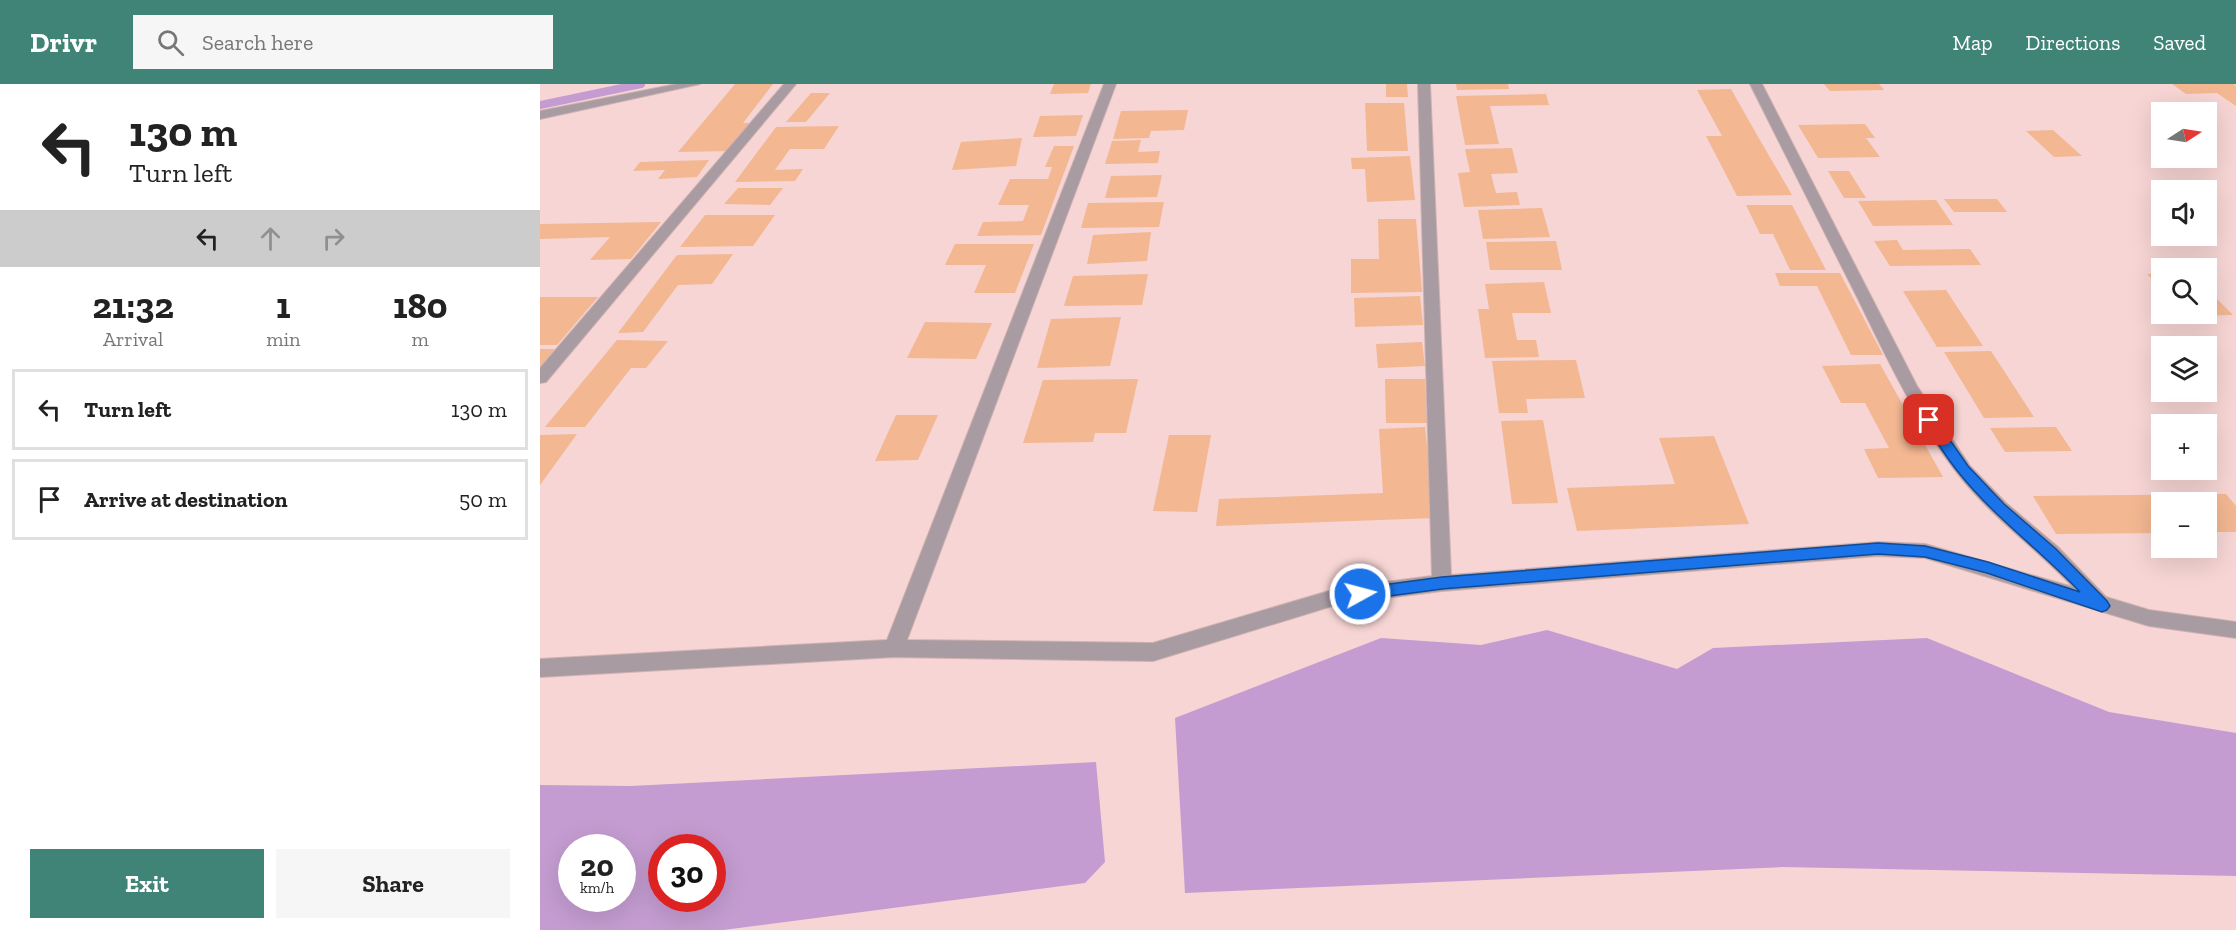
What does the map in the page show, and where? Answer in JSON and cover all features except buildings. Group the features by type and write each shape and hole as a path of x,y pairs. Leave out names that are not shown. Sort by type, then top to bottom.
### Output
{"street":[{"path":"540,115 694,84"},
{"path":"540,378 790,84"},
{"path":"894,648 1110,84"},
{"path":"1424,84 1442,583"},
{"path":"1756,84 1909,386 1940,437 1964,470 2000,508 2051,552 2102,606"},
{"path":"540,668 894,648 1152,652 1340,596 1442,583 1878,549 1925,551 1988,568 2102,606 2149,618 2236,630"}],"shaded area":[{"path":"1547,630 1677,669 1713,648 1927,638 2109,712 2236,733 2236,876 1783,867 1185,893 1175,718 1381,638 1481,645"},
{"path":"1096,762 1105,862 1085,883 723,930 540,930 540,785 631,786"}],"waterway":[{"path":"540,105 641,84"}],"route":[{"path":"1360,594 1442,583 1878,549 1925,551 1988,568 2102,606 2051,552 2000,508 1964,470 1929,420"}]}
